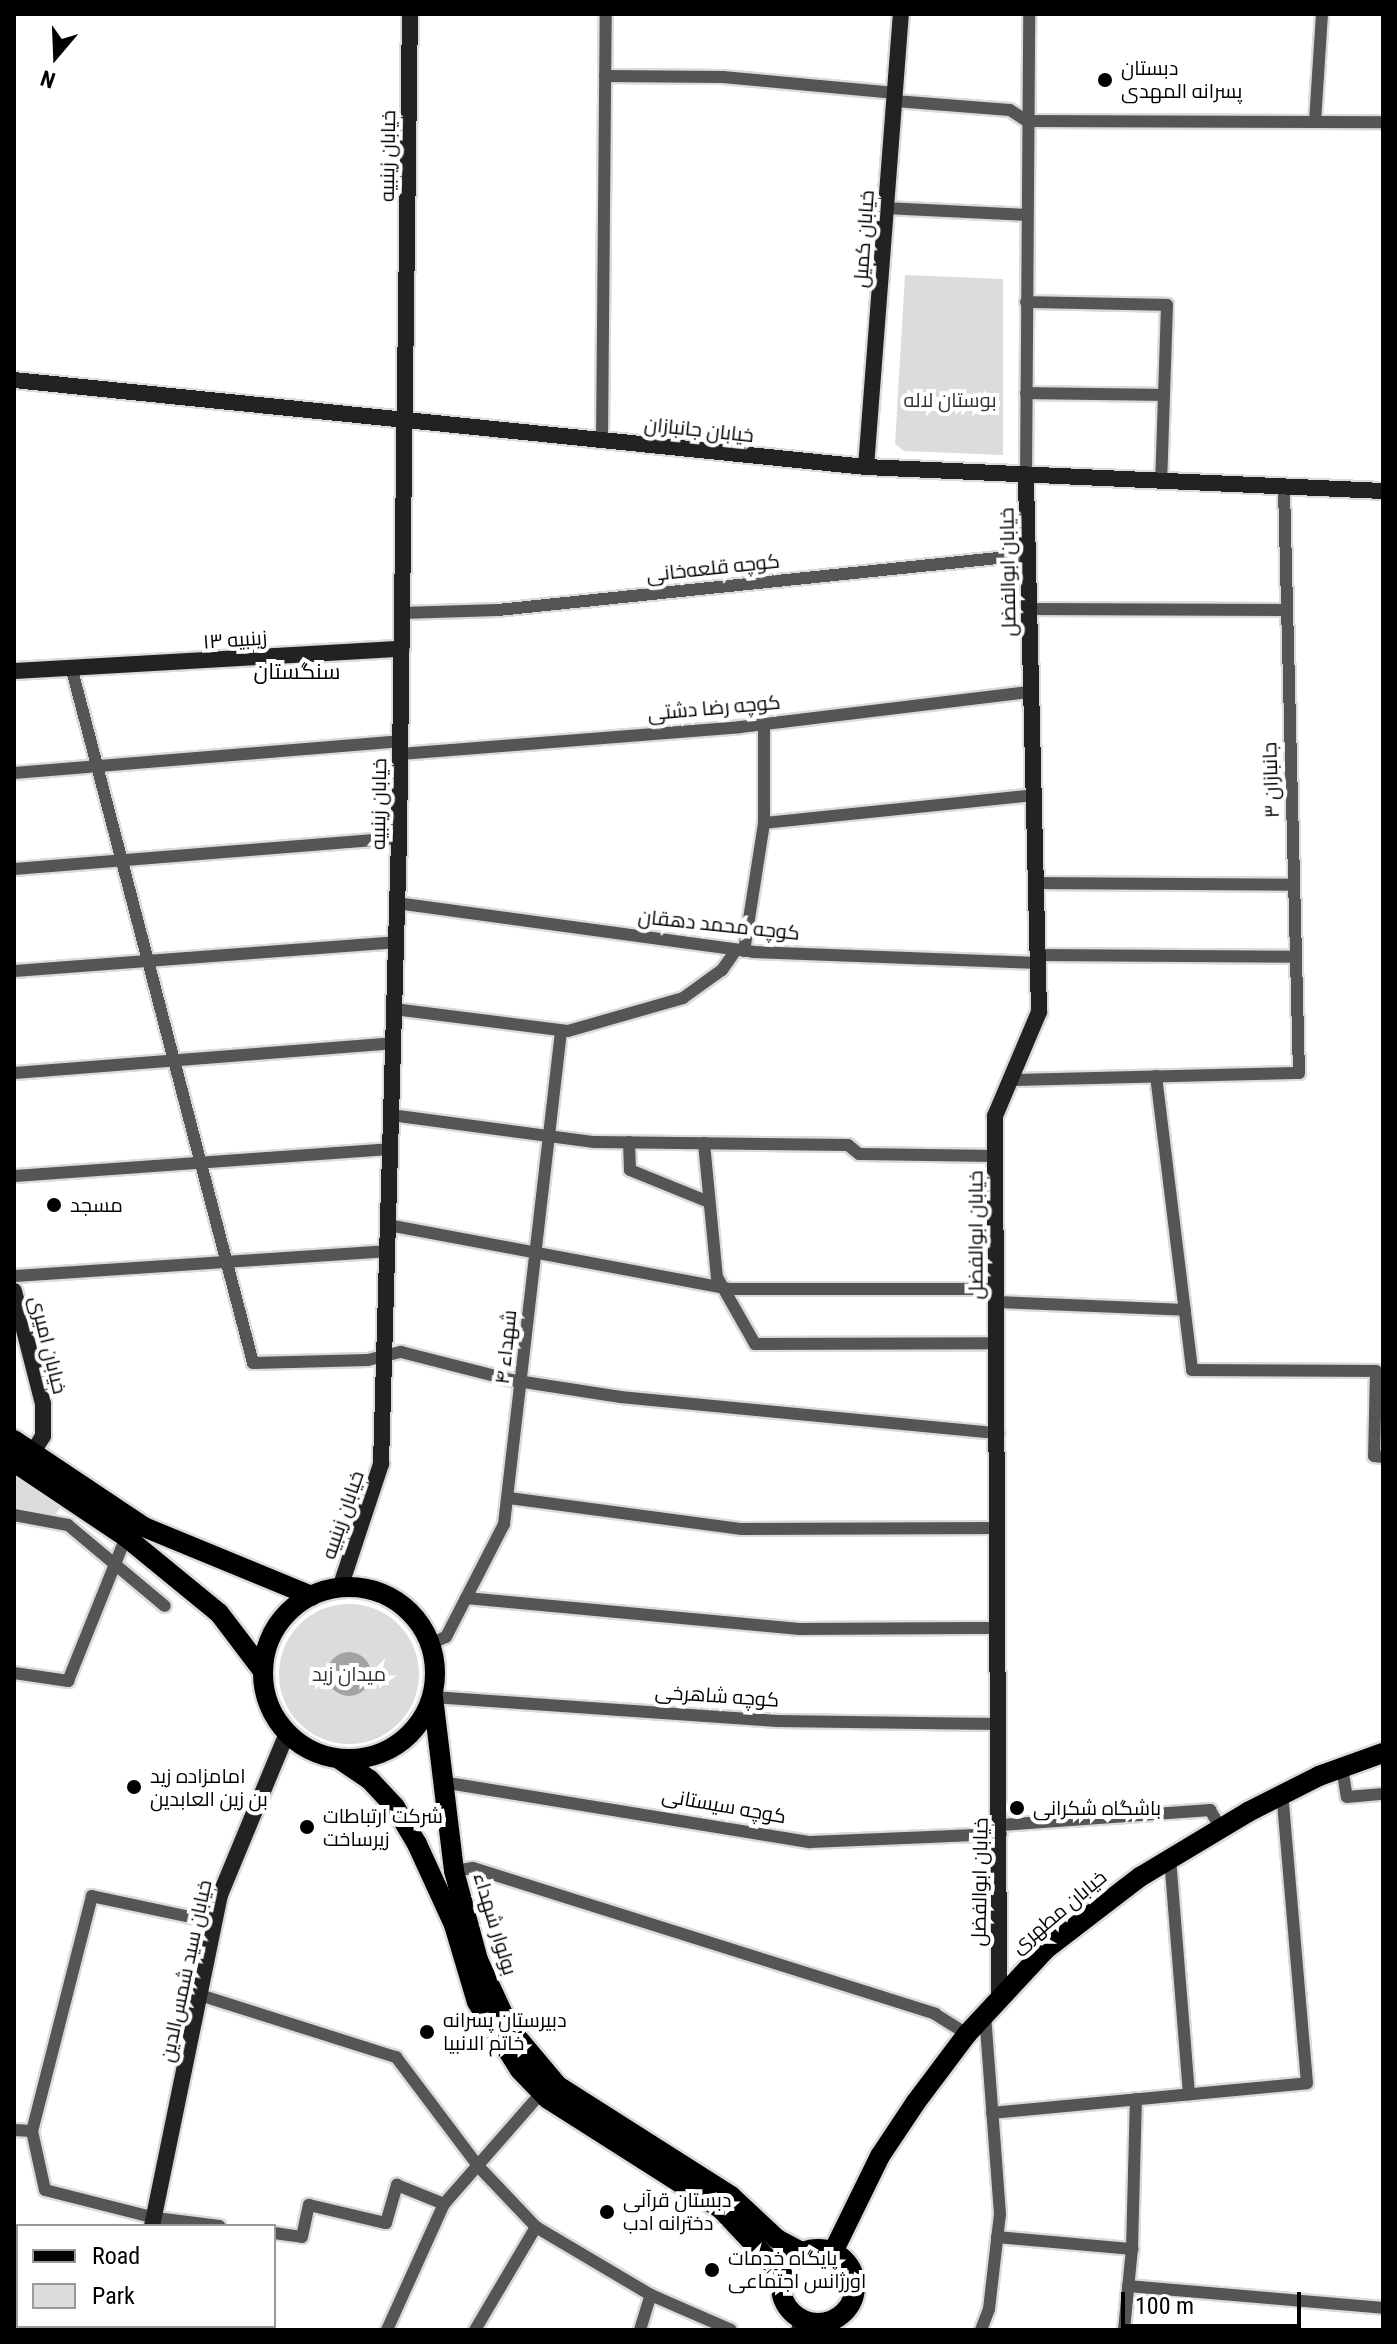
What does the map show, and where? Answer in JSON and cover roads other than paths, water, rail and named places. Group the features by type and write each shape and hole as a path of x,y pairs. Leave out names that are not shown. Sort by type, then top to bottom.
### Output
{"main road":[{"path":"14,1440 23,1457 77,1504 126,1537 219,1613 263,1671"},
{"path":"23,1457 144,1527 311,1596"},
{"path":"340,1588 368,1589 394,1599 415,1617 430,1644 436,1672 433,1697 419,1725 397,1746 369,1757 339,1759 311,1751 287,1733 267,1700 263,1671 280,1622 311,1596 340,1588"},
{"name":"بولوار شهداء","path":"433,1697 454,1871 492,1995 532,2059 558,2086 731,2196 777,2239 803,2253"},
{"name":"خیابان مطهری","path":"833,2252 880,2156 967,2034 1046,1949 1170,1858 1221,1828 1282,1793 1383,1753"},
{"name":"بولوار شهداء","path":"339,1759 370,1780 395,1807 454,1925 477,2002 496,2037 542,2092 721,2209 783,2275"},
{"path":"833,2252 853,2274 853,2297 848,2320 808,2325 783,2298 783,2275 803,2253 833,2252"}],"street":[{"name":"خیابان زینبیه","path":"340,1588 381,1464 399,838 410,14"},
{"path":"602,440 606,14"},
{"name":"خیابان کمیل","path":"866,467 901,14"},
{"path":"1026,479 1029,14"},
{"path":"1315,122 1322,14"},
{"path":"605,76 723,77 1010,110 1027,121 1383,122"},
{"path":"886,208 1027,215"},
{"path":"1026,302 1167,305 1161,483"},
{"name":"خیابان جانبازان","path":"14,380 866,467 1026,479 1383,491"},
{"path":"1026,393 1164,395"},
{"name":"خیابان ابوالفضل","path":"992,2007 1001,1830 995,1116 1039,1012 1026,479"},
{"name":"جانبازان ۳","path":"1156,1076 1299,1073 1284,487"},
{"name":"کوچه قلعه‌خانی","path":"402,613 498,610 1027,555"},
{"path":"1028,609 1287,610"},
{"name":"زینبیه ۱۳","path":"14,671 401,649"},
{"path":"72,670 253,1363 384,1356 401,1352 522,1380 621,1397 998,1433"},
{"name":"کوچه رضا دشتی","path":"14,773 764,724 1031,692"},
{"path":"394,1009 561,1031 683,998 722,970 740,950 764,823 764,724"},
{"path":"764,823 1033,795"},
{"path":"14,869 399,838"},
{"path":"1036,883 1294,885"},
{"name":"کوچه محمد دهقان","path":"397,903 740,950 1038,959 1296,957"},
{"path":"14,971 396,942"},
{"name":"شهداء ۴","path":"430,1644 446,1637 504,1524 561,1031"},
{"path":"14,1073 393,1043"},
{"path":"1011,1080 1156,1076 1192,1370 1376,1371 1374,1456 1383,1457"},
{"path":"391,1115 550,1137 629,1142 848,1145 859,1154 995,1156"},
{"path":"629,1142 630,1170 709,1202"},
{"path":"704,1143 717,1277 755,1344 997,1343"},
{"path":"14,1176 390,1149"},
{"path":"388,1225 722,1287 997,1295 1185,1310"},
{"path":"14,1276 387,1251"},
{"name":"خیابان امیری","path":"14,1291 43,1404 43,1436 23,1457"},
{"path":"509,1498 742,1529 999,1528"},
{"path":"68,1525 77,1504"},
{"path":"14,1515 68,1525 165,1606"},
{"path":"14,1673 68,1681 126,1537"},
{"path":"466,1598 800,1629 999,1628"},
{"name":"کوچه شاهرخی","path":"433,1697 777,1721 1000,1724"},
{"name":"خیابان سید شمس‌الدین","path":"154,2222 220,1895 287,1733"},
{"path":"1342,1767 1347,1797 1383,1794"},
{"name":"کوچه سیستانی","path":"442,1782 810,1842 1001,1830 1210,1810 1221,1828"},
{"path":"992,2113 1307,2083 1282,1793"},
{"path":"1170,1858 1189,2094"},
{"path":"454,1871 473,1868 947,2018 967,2034"},
{"path":"186,2224 154,2222 45,2190 32,2131 92,1896 214,1922"},
{"path":"200,1995 396,2057 479,2167 536,2227 651,2295 731,2330"},
{"path":"981,2330 989,2309 997,2237 992,2007"},
{"path":"387,2330 444,2204 542,2092"},
{"path":"1124,2330 1132,2249 1136,2099"},
{"path":"14,2130 32,2131"},
{"path":"276,2233 302,2237 309,2205 386,2223 397,2185 444,2204"},
{"path":"475,2330 536,2227"},
{"path":"997,2237 1132,2249"},
{"path":"1128,2286 1383,2308"},
{"path":"640,2330 651,2295"}],"place":[{"name":"دبستان پسرانه المهدی","path":"1105,80"},
{"name":"مسجد","path":"54,1205"},
{"name":"امامزاده زید بن زین العابدین","path":"134,1787"},
{"name":"باشگاه شکرانی","path":"1017,1808"},
{"name":"شرکت ارتباطات زیرساخت","path":"307,1827"},
{"name":"دبیرستان پسرانه خاتم الانبیا","path":"427,2032"},
{"name":"دبستان قرآنی دخترانه ادب","path":"607,2212"},
{"name":"پایگاه خدمات اورژانس اجتماعی","path":"712,2270"}],"district":[{"name":"سنگستان","path":"297,672"}],"park label":[{"name":"بوستان لاله","path":"950,400"},
{"name":"میدان زید","path":"349,1674"}]}
